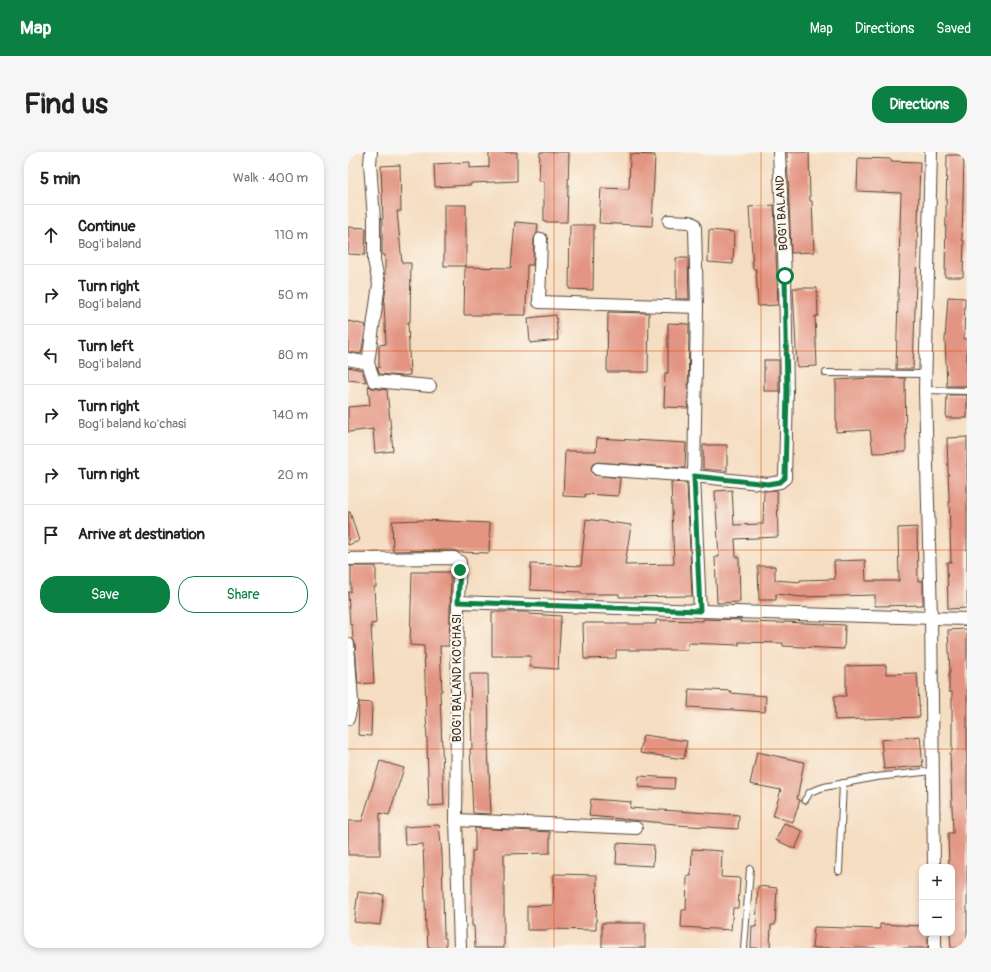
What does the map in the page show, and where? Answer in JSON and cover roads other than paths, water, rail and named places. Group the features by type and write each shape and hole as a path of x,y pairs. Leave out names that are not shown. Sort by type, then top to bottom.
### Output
{"street":[{"path":"371,152 370,164 374,219 374,260 378,284 368,364 374,381 430,386"},
{"name":"BOG'I BALAND","path":"694,476 768,484 780,482 785,478 787,383 784,246 779,152"},
{"path":"932,152 925,390 934,864"},
{"path":"669,221 690,222 694,224 695,228 697,307 694,476 700,611"},
{"path":"541,239 539,302 697,307"},
{"path":"348,359 368,364"},
{"path":"598,469 694,476"},
{"path":"348,559 454,558 460,562 458,602"},
{"name":"BOG'I BALAND KO'CHASI","path":"460,948 456,820 458,602 967,619"},
{"path":"348,644 352,702 348,719"},
{"path":"456,820 636,828"},
{"path":"935,936 936,948"}],"lane":[{"path":"826,374 925,374"},
{"path":"925,390 967,391"},
{"path":"805,800 810,792 824,787 876,777 933,771"},
{"path":"839,872 843,783"},
{"path":"744,948 750,869"}]}
